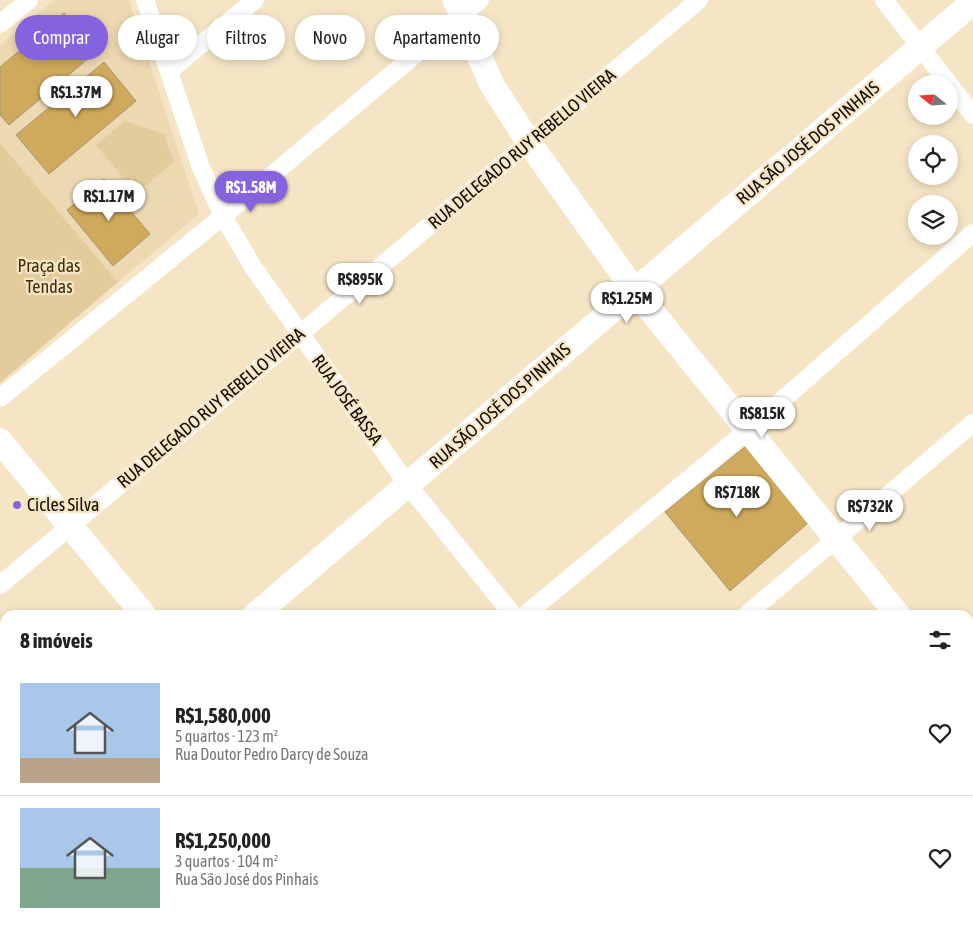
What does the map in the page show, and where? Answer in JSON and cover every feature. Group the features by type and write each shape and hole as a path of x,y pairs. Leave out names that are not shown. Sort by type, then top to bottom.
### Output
{"street":[{"path":"0,24 29,0"},
{"name":"RUA JOSÉ BASSA","path":"144,0 200,165 223,216 253,268 408,485 509,610"},
{"path":"169,71 255,0"},
{"name":"RUA DELEGADO RUY REBELLO VIEIRA","path":"0,585 299,333 530,144 699,0"},
{"path":"884,0 973,115"},
{"name":"RUA SÃO JOSÉ DOS PINHAIS","path":"261,610 973,2"},
{"path":"0,398 223,216 466,5 492,84 530,144 635,291 894,610"},
{"path":"532,610 748,430 973,233"},
{"path":"752,610 973,424"},
{"path":"0,441 140,610"}],"shaded area":[{"path":"54,0 129,0 134,15 118,15 118,60 149,60 199,214 118,282 0,143 0,45 15,32 15,60 108,60 108,15 36,15"}],"green space":[{"path":"125,121 164,134 174,162 136,193 96,145"},
{"name":"Praça das Tendas","path":"0,143 118,282 0,383"}],"building":[{"path":"15,54 15,60 86,60 9,125 0,115 0,67"},
{"path":"104,62 136,101 49,174 16,135"},
{"path":"104,179 150,234 113,266 67,210"},
{"path":"746,446 808,523 730,591 665,512"}],"place":[{"name":"Cicles Silva","path":"17,505"}]}
